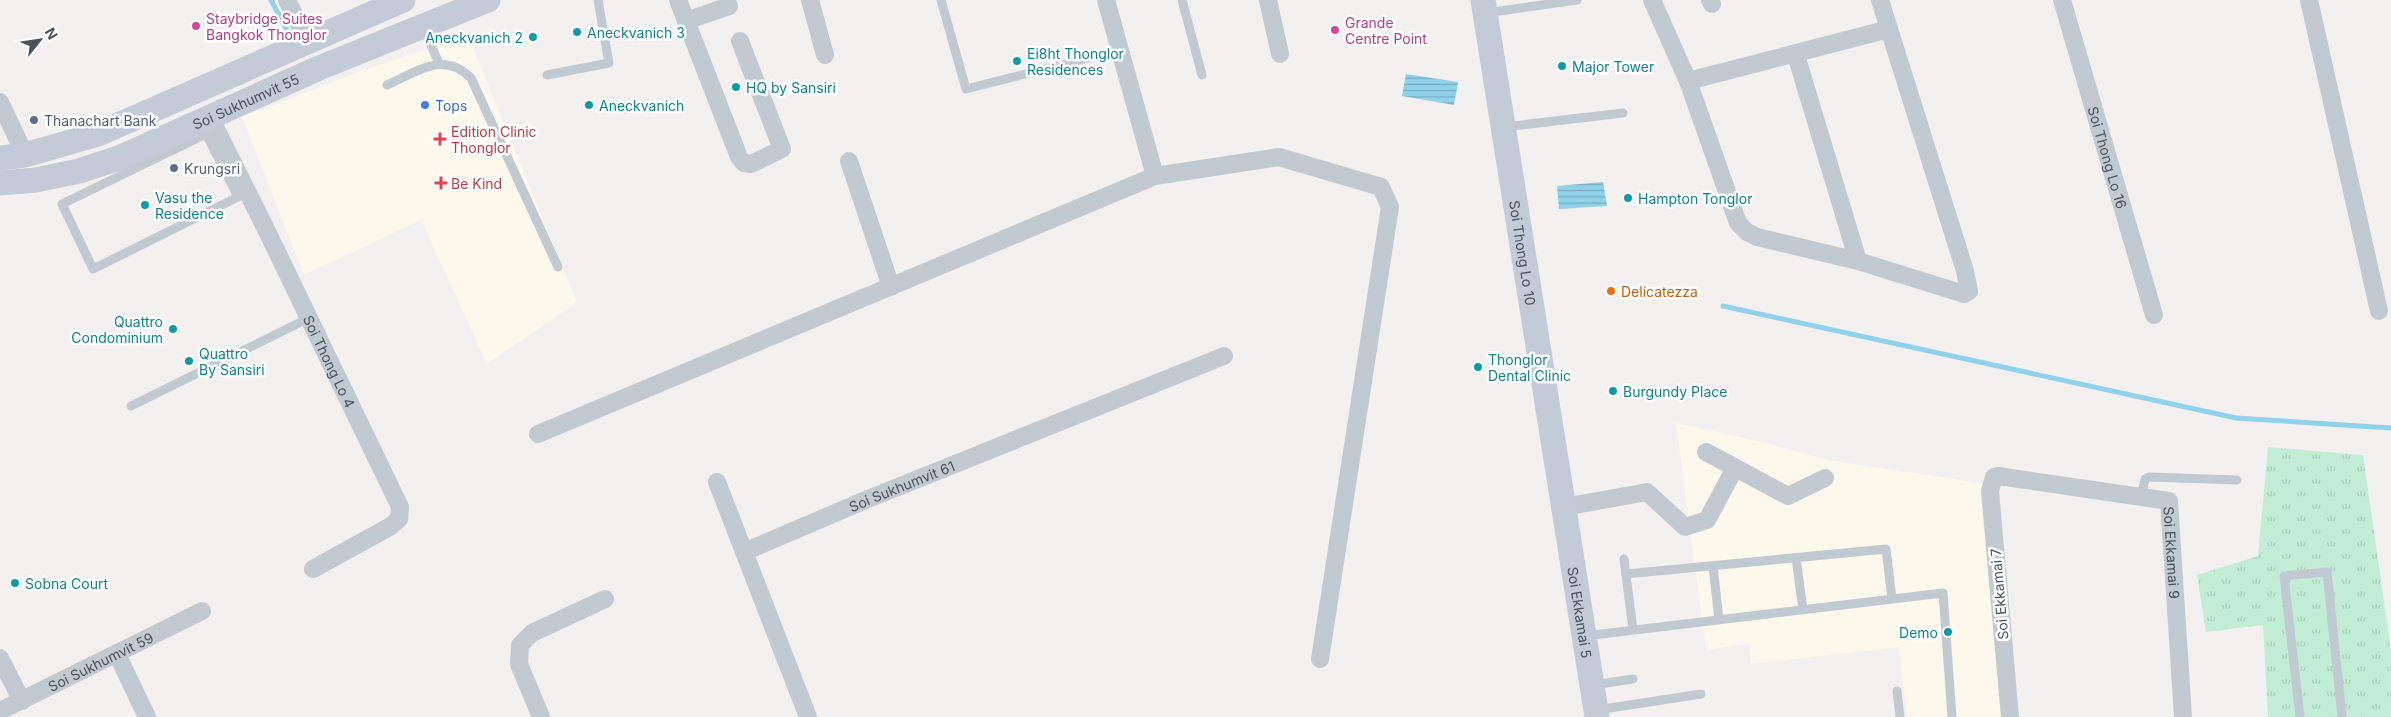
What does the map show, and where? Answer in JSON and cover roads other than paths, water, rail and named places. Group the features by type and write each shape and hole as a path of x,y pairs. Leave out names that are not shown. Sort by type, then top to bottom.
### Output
{"main road":[{"name":"Soi Sukhumvit 55","path":"0,158 25,155 98,134 403,0"},
{"name":"Soi Sukhumvit 55","path":"0,183 36,180 79,171 119,158 145,155 188,135 210,117 421,25 488,0"},
{"name":"Soi Thong Lo 10","path":"1484,7 1564,507"},
{"path":"308,43 319,68"},
{"path":"197,92 210,117"},
{"path":"25,155 36,180"},
{"name":"Soi Ekkamai 5","path":"1564,507 1597,713"}],"street":[{"path":"287,0 308,43"},
{"path":"678,0 739,157 744,163 751,164 782,149 740,41"},
{"path":"810,0 825,55"},
{"path":"1106,0 1156,176"},
{"path":"1268,0 1280,54"},
{"path":"1652,0 1688,81 1738,222 1742,227 1757,237 1858,261 1964,294 1968,291 1965,270 1880,0"},
{"name":"Soi Thong Lo 16","path":"2062,0 2154,315"},
{"path":"2309,0 2378,311"},
{"path":"686,21 729,6"},
{"path":"1688,81 1796,55 1889,29"},
{"path":"1796,55 1858,261"},
{"path":"0,102 25,155"},
{"name":"Soi Thong Lo 4","path":"210,117 243,195 309,318 400,507 398,519 391,526 313,569"},
{"path":"538,434 1156,176 1279,157 1381,187 1390,207 1320,659"},
{"path":"849,161 892,287"},
{"name":"Soi Sukhumvit 61","path":"744,552 877,495 1224,356"},
{"path":"1706,452 1788,496 1825,478"},
{"path":"1564,507 1647,492 1685,527 1707,520 1735,468"},
{"name":"Soi Ekkamai 9","path":"1998,476 2169,501 2184,717"},
{"name":"Soi Ekkamai 7","path":"1998,476 1994,477 1990,491 2010,717"},
{"path":"717,482 808,717"},
{"path":"541,717 519,664 520,645 532,633 604,599"},
{"name":"Soi Sukhumvit 59","path":"12,709 202,611"},
{"path":"117,654 147,717"},
{"path":"0,658 12,709"}],"lane":[{"path":"546,75 609,63 598,0"},
{"path":"941,0 966,89 1120,50"},
{"path":"1182,0 1202,75"},
{"path":"1484,7 1577,0"},
{"path":"421,25 439,63"},
{"path":"387,85 439,63 460,68 471,78 558,267"},
{"path":"1504,127 1623,113"},
{"path":"145,155 62,204 93,269 243,195 206,134 188,135"},
{"path":"131,406 309,318"},
{"path":"2141,497 2144,480 2149,477 2237,480"},
{"path":"1626,574 1886,549 1892,599"},
{"path":"1796,558 1803,610"},
{"path":"1624,559 1633,630"},
{"path":"1713,566 1719,620"},
{"path":"2300,717 2284,576 2327,572 2342,717"},
{"path":"1585,636 1943,593 1952,717"},
{"path":"1592,686 1633,679"},
{"path":"1897,691 1900,717"},
{"path":"1597,713 1701,694"}],"water":[{"path":"1406,74 1458,82 1454,105 1402,96"},
{"path":"1603,182 1607,206 1559,209 1557,186"}],"waterway":[{"path":"271,0 290,36"},
{"path":"1723,306 2236,418 2391,428"}],"place":[{"name":"Staybridge Suites Bangkok Thonglor","path":"196,26"},
{"name":"Grande Centre Point","path":"1335,30"},
{"name":"Aneckvanich 3","path":"577,32"},
{"name":"Aneckvanich 2","path":"533,37"},
{"name":"Ei8ht Thonglor Residences","path":"1017,61"},
{"name":"Major Tower","path":"1562,66"},
{"name":"HQ by Sansiri","path":"736,87"},
{"name":"Tops","path":"425,105"},
{"name":"Aneckvanich","path":"589,105"},
{"name":"Thanachart Bank","path":"34,120"},
{"name":"Edition Clinic Thonglor","path":"440,139"},
{"name":"Krungsri","path":"174,168"},
{"name":"Be Kind","path":"441,183"},
{"name":"Hampton Tonglor","path":"1628,198"},
{"name":"Vasu the Residence","path":"145,205"},
{"name":"Delicatezza","path":"1611,291"},
{"name":"Quattro Condominium","path":"173,329"},
{"name":"Quattro By Sansiri","path":"189,361"},
{"name":"Thonglor Dental Clinic","path":"1478,367"},
{"name":"Burgundy Place","path":"1613,391"},
{"name":"Sobna Court","path":"15,583"},
{"name":"Demo","path":"1948,632"}]}
